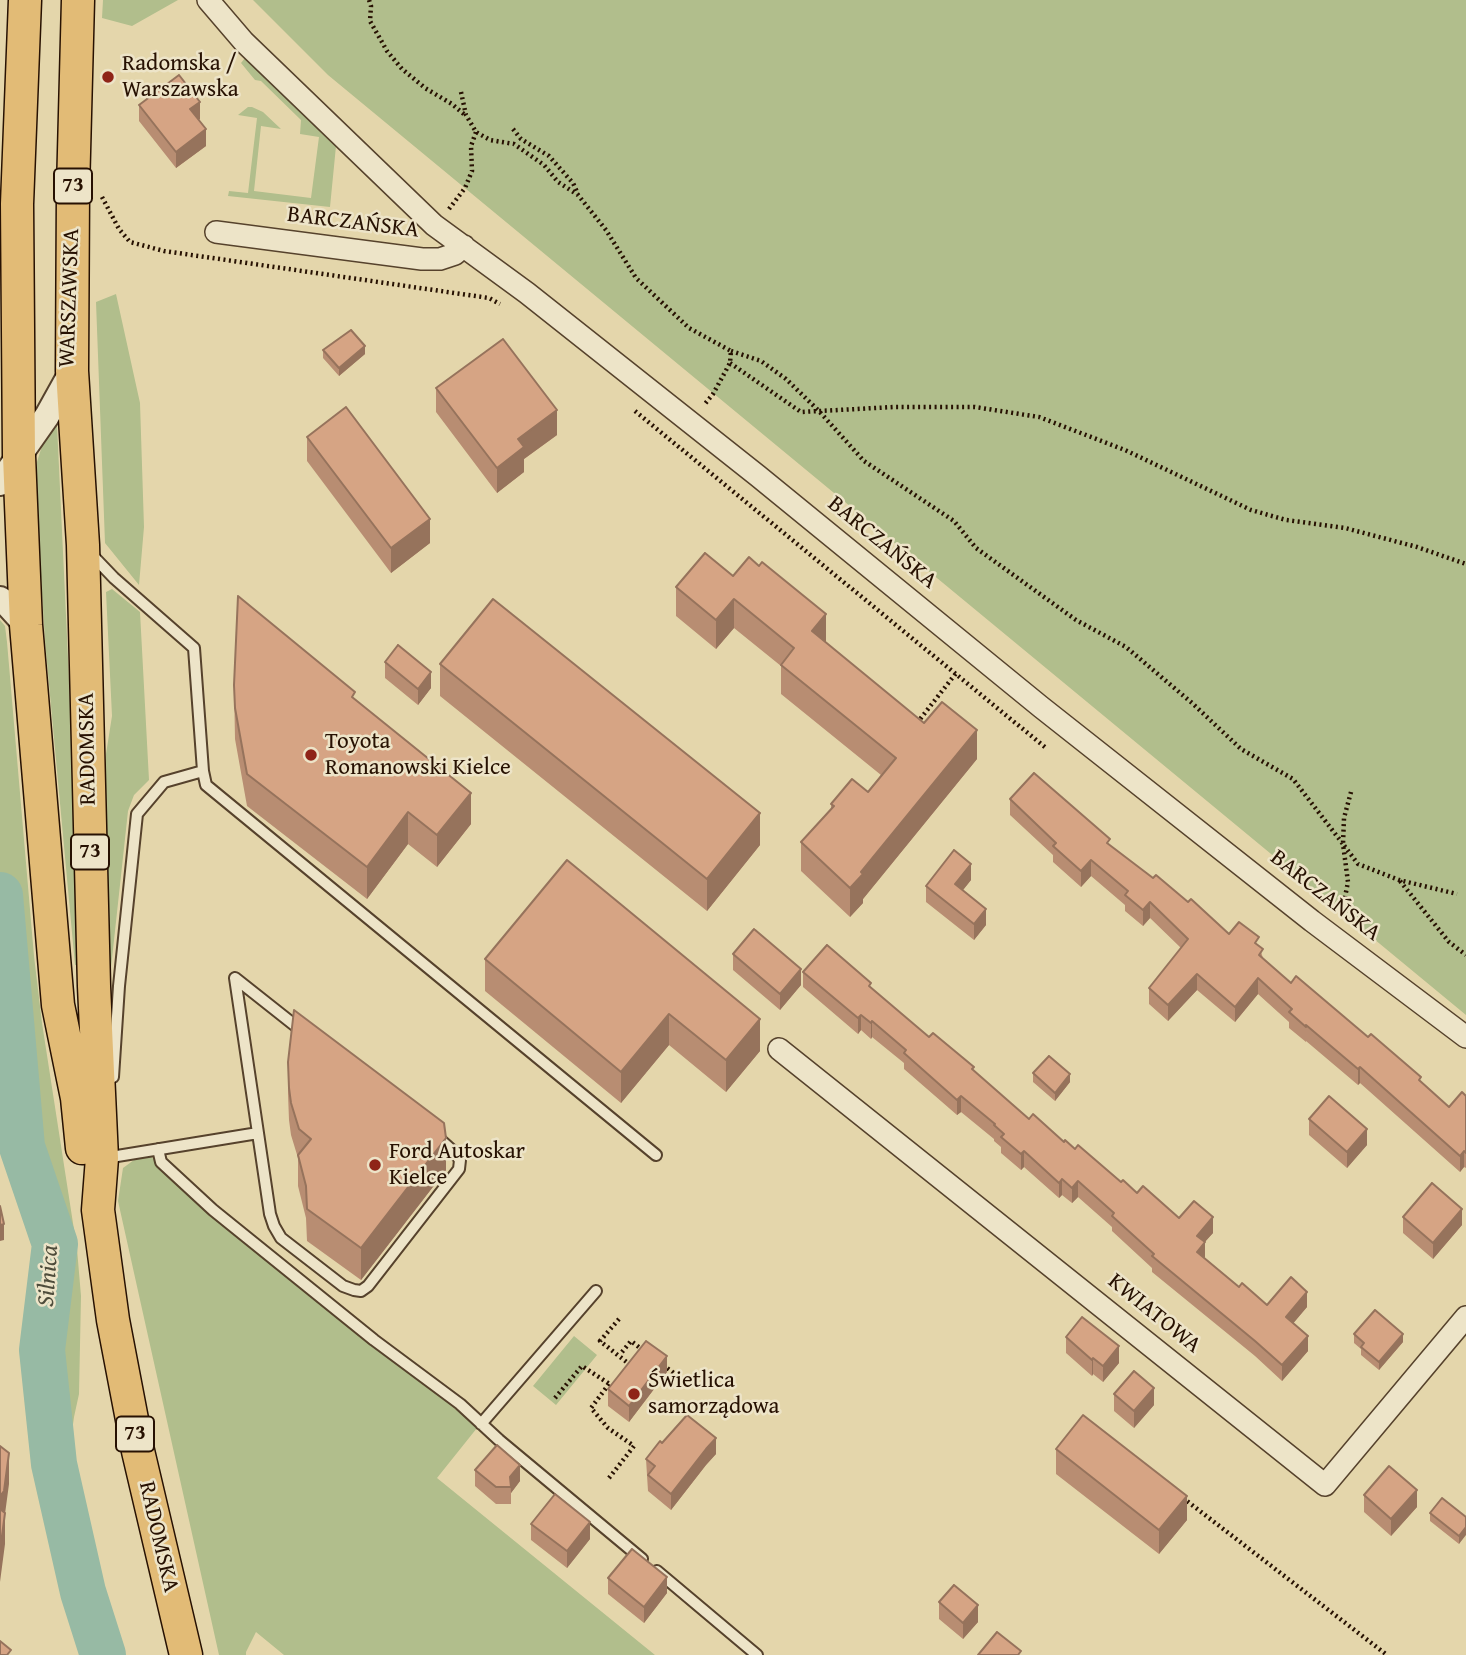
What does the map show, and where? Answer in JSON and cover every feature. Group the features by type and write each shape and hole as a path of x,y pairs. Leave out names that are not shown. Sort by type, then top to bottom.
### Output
{"main road":[{"name":"73","path":"25,0 17,204 19,456 26,625"},
{"name":"WARSZAWSKA","path":"72,371 78,0"},
{"name":"RADOMSKA","path":"72,371 83,545 93,986 102,1150 98,1210"},
{"name":"RADOMSKA","path":"26,625 58,1005 77,1098 83,1161 98,1210 113,1320 138,1451 186,1655"}],"street":[{"path":"208,0 244,42 434,225 464,246"},
{"name":"BARCZAŃSKA","path":"216,232 422,260 440,259 455,254 464,246 688,421 1041,707 1466,1037"},
{"name":"WARSZAWSKA","path":"0,483 47,416 72,371"},
{"path":"0,599 26,625"},
{"name":"KWIATOWA","path":"779,1049 1325,1485 1466,1317"}],"lane":[{"path":"83,545 114,578 194,648 205,785 656,1155"},
{"path":"112,1087 119,986 137,814 164,782 203,771"},
{"path":"310,1038 235,978 274,1226 281,1238 343,1286 354,1290 368,1286 459,1169 460,1160 455,1153 426,1128"},
{"path":"111,1100 102,1150 158,1149 258,1132"},
{"path":"158,1149 161,1162 214,1210 374,1340 460,1404 757,1655"},
{"path":"481,1423 596,1291"}],"path":[{"path":"369,0 370,20 387,51 402,69 466,115"},
{"path":"461,92 466,115 476,132 490,140 514,144 544,165 558,182 578,195"},
{"path":"513,128 521,139 549,156 573,183 578,195 606,230 636,278 690,328 731,351 761,361 786,379 864,461 954,521 975,548 1076,620 1126,647 1241,749 1293,779 1358,864 1399,880 1457,894"},
{"path":"448,211 465,188 471,171 471,146 476,132"},
{"path":"108,208 119,229 130,242 164,251 489,298 506,307"},
{"path":"688,421 713,394 730,363 731,351"},
{"path":"730,363 801,412 894,407 975,407 1038,417 1125,450 1251,510 1286,520 1345,528 1417,547 1466,564"},
{"path":"634,411 1046,748"},
{"path":"911,732 950,681"},
{"path":"1328,932 1342,912 1348,882 1343,844 1344,818 1351,792"},
{"path":"1399,880 1450,942 1466,955"},
{"path":"619,1319 600,1341 629,1364"},
{"path":"622,1352 631,1341 651,1356"},
{"path":"662,1364 682,1379"},
{"path":"555,1398 582,1366 614,1387 620,1380"},
{"path":"609,1384 591,1408 608,1428 634,1447 609,1478"},
{"path":"1177,1493 1387,1655"}],"green space":[{"path":"103,0 178,0 132,26 102,18"},
{"path":"253,0 1466,0 1466,1015 328,75"},
{"path":"245,58 336,146 330,207 228,196 229,191 248,193 257,118 238,115 248,107 263,112 281,129 261,126 254,191 311,198 319,137 300,134 301,120 261,81 255,80 241,63"},
{"path":"116,294 140,403 144,527 139,585 105,543 96,302"},
{"path":"57,425 80,965 75,965 45,641 37,513 37,462 42,446"},
{"path":"112,589 140,612 149,780 134,795 128,811 110,977 103,805 106,754 112,716 106,592"},
{"path":"0,620 5,626 7,642 42,1023 77,1249 81,1296 79,1394 70,1446 58,1458 48,1432 40,1378 35,1309 40,1261 31,1201 11,1144 0,1059"},
{"path":"145,1152 481,1423 437,1478 655,1655 284,1655 256,1632 246,1655 219,1655 118,1201 123,1168"},
{"path":"574,1336 597,1355 556,1405 533,1386"}],"building":[{"path":"179,75 200,102 190,109 206,129 176,152 139,105"},
{"path":"351,330 365,346 339,368 323,350"},
{"path":"503,339 557,410 518,439 524,447 497,468 436,388"},
{"path":"346,407 430,519 391,548 307,437"},
{"path":"705,553 733,576 749,557 759,566 762,562 826,614 812,631 924,723 942,702 977,730 850,888 801,842 834,806 831,804 852,779 868,792 896,758 781,665 794,648 734,599 716,620 676,587"},
{"name":"Toyota Romanowski Kielce","path":"238,596 355,692 352,697 471,793 437,835 408,812 367,867 247,774 235,708"},
{"path":"493,599 760,813 707,879 440,664"},
{"path":"398,645 431,672 418,689 385,662"},
{"path":"1034,773 1110,839 1107,843 1153,878 1156,875 1188,902 1191,899 1229,934 1239,922 1259,937 1255,943 1263,949 1259,955 1291,983 1296,976 1368,1037 1371,1034 1421,1077 1419,1080 1449,1107 1462,1092 1466,1096 1466,1153 1464,1151 1460,1156 1360,1067 1358,1069 1306,1027 1289,1012 1292,1009 1258,978 1235,1007 1197,974 1168,1005 1149,988 1188,939 1150,902 1143,910 1125,895 1128,891 1091,860 1081,871 1053,846 1056,843 1010,799"},
{"path":"954,850 971,864 955,884 986,909 974,924 926,886"},
{"path":"567,860 760,1019 726,1060 669,1014 621,1072 485,959"},
{"path":"754,929 801,969 780,994 733,954"},
{"path":"827,945 871,983 869,986 929,1037 933,1033 974,1067 972,1069 1029,1119 1033,1114 1064,1142 1065,1140 1075,1149 1078,1145 1137,1193 1143,1186 1179,1218 1194,1201 1213,1217 1197,1236 1205,1242 1197,1252 1239,1287 1242,1283 1267,1305 1291,1277 1307,1292 1286,1317 1308,1336 1282,1365 1152,1256 1154,1254 1112,1216 1114,1213 1078,1181 1072,1188 1062,1179 1059,1183 1024,1151 1021,1154 1001,1137 1004,1134 995,1124 961,1096 957,1100 872,1021 871,1023 861,1015 858,1018 803,972"},
{"name":"Ford Autoskar Kielce","path":"294,1010 444,1123 446,1138 361,1248 307,1209 306,1186 298,1155 311,1139 299,1129 289,1088 288,1062"},
{"path":"1049,1056 1070,1074 1055,1093 1033,1073"},
{"path":"1329,1096 1367,1129 1347,1152 1309,1119"},
{"path":"1432,1183 1462,1209 1433,1243 1403,1217"},
{"path":"0,1206 4,1224 0,1225"},
{"path":"1375,1310 1403,1334 1379,1362 1361,1347 1364,1343 1354,1334"},
{"path":"1082,1317 1119,1346 1103,1366 1066,1337"},
{"path":"646,1341 667,1356 629,1406 608,1389"},
{"path":"1134,1371 1154,1388 1134,1411 1114,1394"},
{"path":"687,1415 716,1438 671,1494 648,1475 655,1466 646,1459"},
{"path":"1083,1415 1187,1496 1159,1530 1056,1449"},
{"path":"497,1445 520,1465 510,1477 511,1487 496,1487 475,1470"},
{"path":"0,1446 9,1453 4,1491 0,1496"},
{"path":"1389,1466 1417,1490 1391,1519 1364,1495"},
{"path":"555,1494 590,1522 567,1551 531,1524"},
{"path":"1442,1498 1466,1517 1466,1527 1459,1536 1430,1513"},
{"path":"0,1509 5,1513 0,1551"},
{"path":"632,1549 667,1577 644,1607 608,1578"},
{"path":"954,1585 978,1605 963,1623 939,1602"},
{"path":"997,1632 1021,1651 1018,1655 978,1655"},
{"path":"0,1641 11,1650 7,1655 0,1655"}],"waterway":[{"name":"Silnica","path":"0,895 22,1147 55,1244 42,1350 54,1464 83,1592 103,1655"}],"place":[{"name":"Radomska / Warszawska","path":"108,77"},
{"name":"Toyota Romanowski Kielce","path":"311,755"},
{"name":"Ford Autoskar Kielce","path":"375,1165"},
{"name":"Świetlica samorządowa","path":"634,1394"}]}
